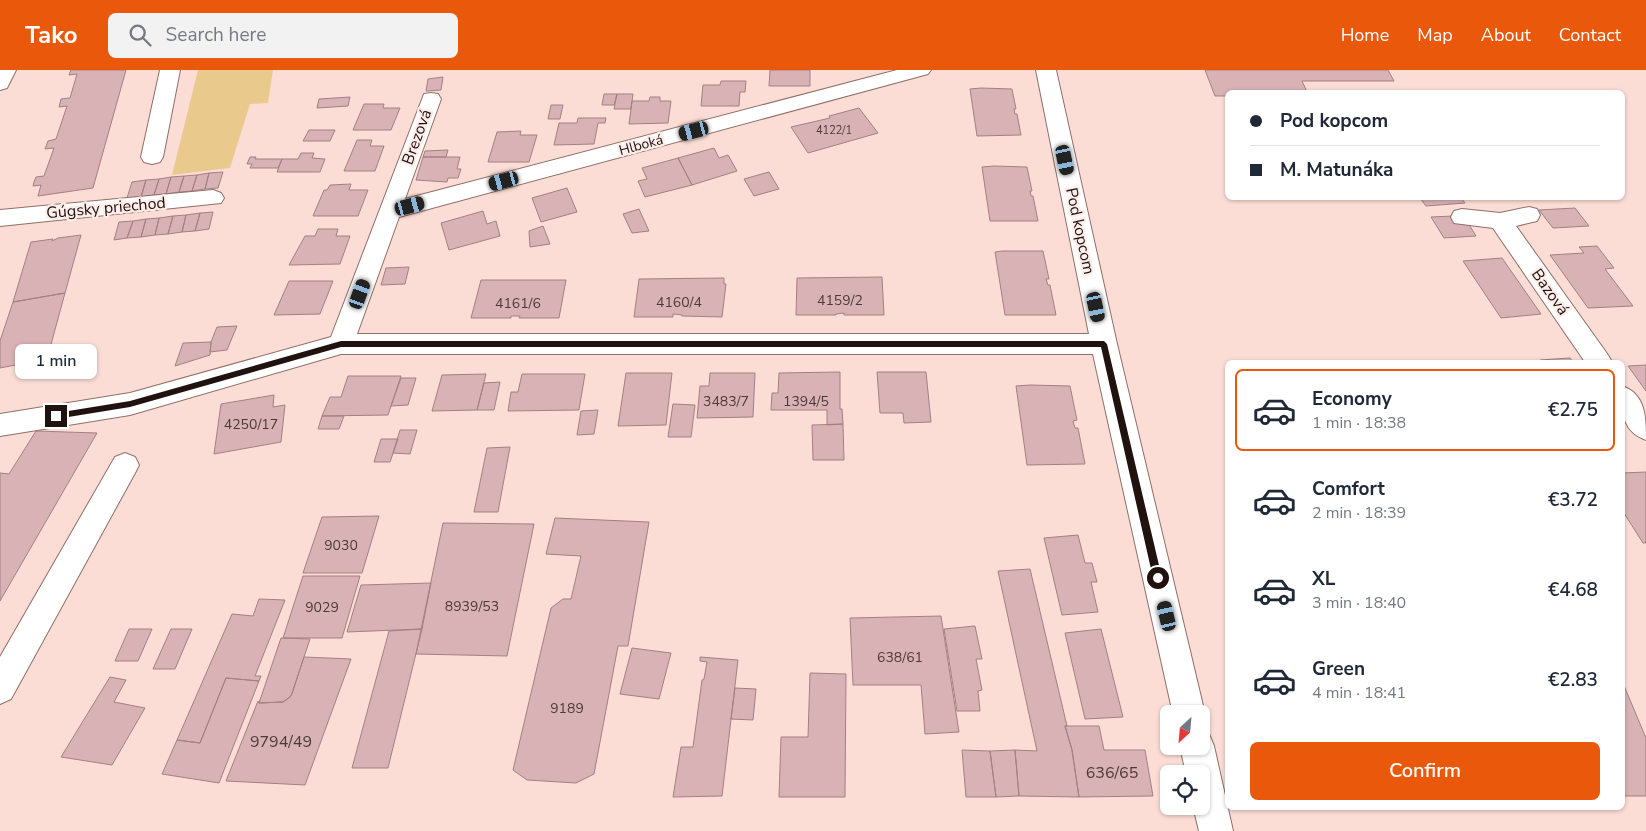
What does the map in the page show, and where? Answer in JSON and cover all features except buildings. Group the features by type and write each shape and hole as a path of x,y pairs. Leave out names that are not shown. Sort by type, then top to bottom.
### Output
{"street":[{"path":"0,84 6,70"},
{"path":"152,157 170,70"},
{"name":"Hlboká","path":"391,211 921,70"},
{"name":"Pod kopcom","path":"1046,70 1104,344 1187,705"},
{"name":"Brezová","path":"341,344 431,99"},
{"name":"Gúgsky priechod","path":"0,218 213,198"},
{"path":"1462,217 1500,221 1529,215"},
{"name":"Bazová","path":"1500,221 1598,360"},
{"path":"0,425 130,404 341,344 1104,344"},
{"path":"1625,400 1646,429"},
{"path":"0,688 125,465"},
{"path":"1199,755 1216,831"}],"shaded area":[{"path":"198,70 273,70 268,103 250,104 230,168 172,175"}],"route":[{"path":"56,416 130,404 341,344 1104,344 1158,578"}]}
